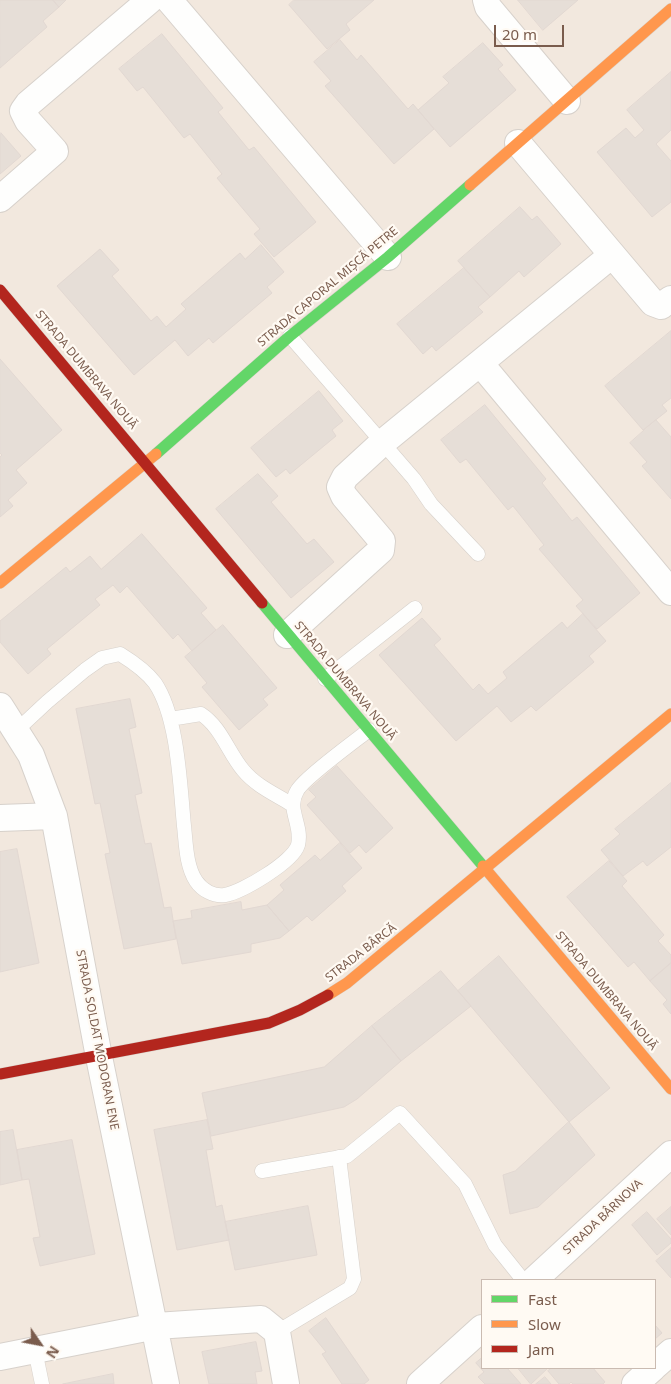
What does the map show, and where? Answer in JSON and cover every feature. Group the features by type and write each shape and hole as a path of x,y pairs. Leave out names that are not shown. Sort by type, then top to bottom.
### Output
{"street":[{"path":"0,199 55,151 28,121 23,111 28,104 150,0"},
{"path":"169,0 388,257"},
{"path":"486,0 488,7 567,101"},
{"name":"STRADA CAPORAL MIȘCĂ PETRE","path":"0,583 145,462 290,336 388,257 671,9"},
{"path":"518,143 653,304 661,306 671,299"},
{"path":"287,635 381,550 382,541 344,496 340,487 345,477 382,443 612,256"},
{"name":"STRADA DUMBRAVA NOUĂ","path":"0,290 287,635 671,1089"},
{"path":"480,363 671,592"},
{"name":"STRADA SOLDAT MODORAN ENE","path":"0,706 17,730 31,755 54,816 99,1057 156,1326 166,1384"},
{"name":"STRADA BÂRCĂ","path":"0,1074 99,1057 269,1023 321,1001 347,983 671,714"},
{"path":"0,818 54,816"},
{"name":"STRADA BÂRNOVA","path":"535,1279 671,1154"},
{"path":"0,1357 156,1326 261,1320 277,1332 286,1384"},
{"path":"420,1384 481,1329"},
{"path":"656,1365 671,1352"},
{"path":"635,1384 652,1369"}],"lane":[{"path":"290,336 382,443 431,504 478,554"},
{"path":"325,680 415,608"},
{"path":"17,730 47,702 102,658 120,654 139,667 155,683 170,719 173,731 186,853 196,880 207,892 223,896 245,889 285,860 298,847 299,830 291,804 297,789 369,730"},
{"path":"170,719 201,714 210,720 244,771 258,785 291,804"},
{"path":"262,1171 339,1157 355,1151 400,1113 465,1184 495,1245 522,1279"},
{"path":"277,1332 350,1288 353,1284 354,1279 339,1157"},
{"path":"35,1350 42,1384"}],"shaded area":[{"path":"0,0 671,0 671,1384 0,1384"}],"building":[{"path":"0,0 53,0 59,7 43,21 47,27 0,68"},
{"path":"53,0 66,0 59,7"},
{"path":"294,0 374,0 346,24 350,30 327,49 289,5"},
{"path":"518,0 578,0 543,30"},
{"path":"162,34 223,108 218,112 249,150 254,147 316,222 274,257 254,234 260,229 217,178 222,174 190,134 184,138 143,87 137,91 119,69"},
{"path":"340,40 357,60 361,55 408,109 413,104 434,129 394,164 325,86 331,81 314,62"},
{"path":"483,43 503,65 498,69 516,90 450,147 418,110 449,83 443,77"},
{"path":"671,72 671,130 656,144 671,161 671,202 652,217 597,152 626,128 635,138 644,130 627,110"},
{"path":"0,134 21,156 0,174"},
{"path":"520,207 532,220 537,216 561,244 524,277 519,271 490,297 458,261"},
{"path":"261,245 284,272 267,287 272,293 213,343 209,338 188,356 175,340 134,375 57,286 100,249 119,270 112,276 151,321 157,316 166,327 186,309 181,304 240,253 245,259"},
{"path":"464,268 490,297 478,307 483,312 436,351 432,346 423,354 397,324"},
{"path":"671,331 671,398 662,405 667,411 643,430 605,386"},
{"path":"0,359 62,430 16,470 27,483 8,500 13,506 0,517 0,457 2,455 0,453"},
{"path":"319,391 343,421 332,430 336,436 290,474 286,469 276,477 251,448"},
{"path":"485,405 546,479 542,483 572,521 577,517 640,593 597,629 576,606 583,600 539,549 544,545 513,506 508,510 466,459 460,463 441,440"},
{"path":"656,420 671,437 671,499 642,466 647,462 630,443"},
{"path":"258,474 278,496 271,502 307,544 314,539 334,562 291,598 216,509"},
{"path":"142,534 207,608 201,613 216,630 192,651 178,634 173,639 127,586 120,593 113,585 95,599 100,605 47,649 51,654 28,674 0,642 0,621 66,567 70,572 90,556 101,569"},
{"path":"583,614 606,641 589,656 594,662 536,711 531,706 511,722 497,706 456,741 379,655 422,618 441,639 434,645 473,690 479,684 488,694 507,678 503,672 562,622 567,628"},
{"path":"223,625 277,688 263,699 268,705 239,730 202,687 207,683 185,657"},
{"path":"130,699 136,727 129,729 142,793 135,795 145,844 151,843 164,908 171,907 176,939 124,949 105,854 110,853 100,803 95,804 76,709"},
{"path":"337,766 393,828 366,853 359,845 350,853 307,805 316,797 309,790"},
{"path":"671,783 671,847 647,866 643,861 623,876 601,850 620,834 615,829"},
{"path":"340,843 362,868 342,886 346,891 312,921 307,916 289,931 267,905 284,890 280,885 315,855 320,860"},
{"path":"17,849 39,963 0,972 0,852"},
{"path":"609,861 627,881 622,886 664,935 658,941 671,955 671,963 650,981 634,962 628,967 567,897"},
{"path":"241,902 242,910 267,905 289,931 280,938 251,944 251,952 182,964 173,921 192,918 191,911"},
{"path":"499,956 610,1088 569,1122 458,991"},
{"path":"671,963 671,1014 663,1004 667,1000 650,981"},
{"path":"441,971 471,1006 401,1061 372,1026"},
{"path":"372,1026 401,1061 357,1099 344,1107 211,1136 202,1093 324,1067"},
{"path":"207,1120 213,1149 206,1150 216,1207 222,1205 229,1240 177,1250 154,1130"},
{"path":"569,1122 595,1155 538,1207 510,1214 503,1175 515,1171"},
{"path":"13,1130 22,1180 0,1185 0,1132"},
{"path":"72,1140 95,1254 40,1266 33,1238 40,1237 29,1179 22,1180 17,1150"},
{"path":"308,1206 317,1255 235,1270 225,1222"},
{"path":"671,1207 671,1235 657,1219"},
{"path":"647,1212 671,1239 671,1243 657,1255 632,1225"},
{"path":"671,1248 671,1278 656,1261"},
{"path":"326,1318 369,1380 364,1384 342,1384 322,1354 326,1352 309,1331"},
{"path":"656,1326 662,1333 656,1338"},
{"path":"256,1342 262,1371 255,1372 257,1384 209,1384 202,1352"},
{"path":"481,1359 481,1369 476,1363"},
{"path":"481,1369 508,1369 521,1384 485,1384 478,1377 484,1372"},
{"path":"519,1369 547,1369 531,1384"},
{"path":"551,1369 594,1369 605,1382 603,1384 573,1384 571,1382 569,1384 559,1384 548,1371"},
{"path":"113,1374 114,1384 63,1384"},
{"path":"545,1377 551,1384 536,1384"}],"traffic: fast":[{"path":"156,454 290,336 388,257 470,185"},
{"path":"262,603 483,866"}],"traffic: slow":[{"path":"470,185 671,9"},
{"path":"0,583 156,454"},
{"path":"328,995 347,983 671,714"},
{"path":"483,866 671,1089"}],"traffic: jam":[{"path":"0,290 262,603"},
{"path":"0,1074 269,1023 300,1010 328,995"}]}
